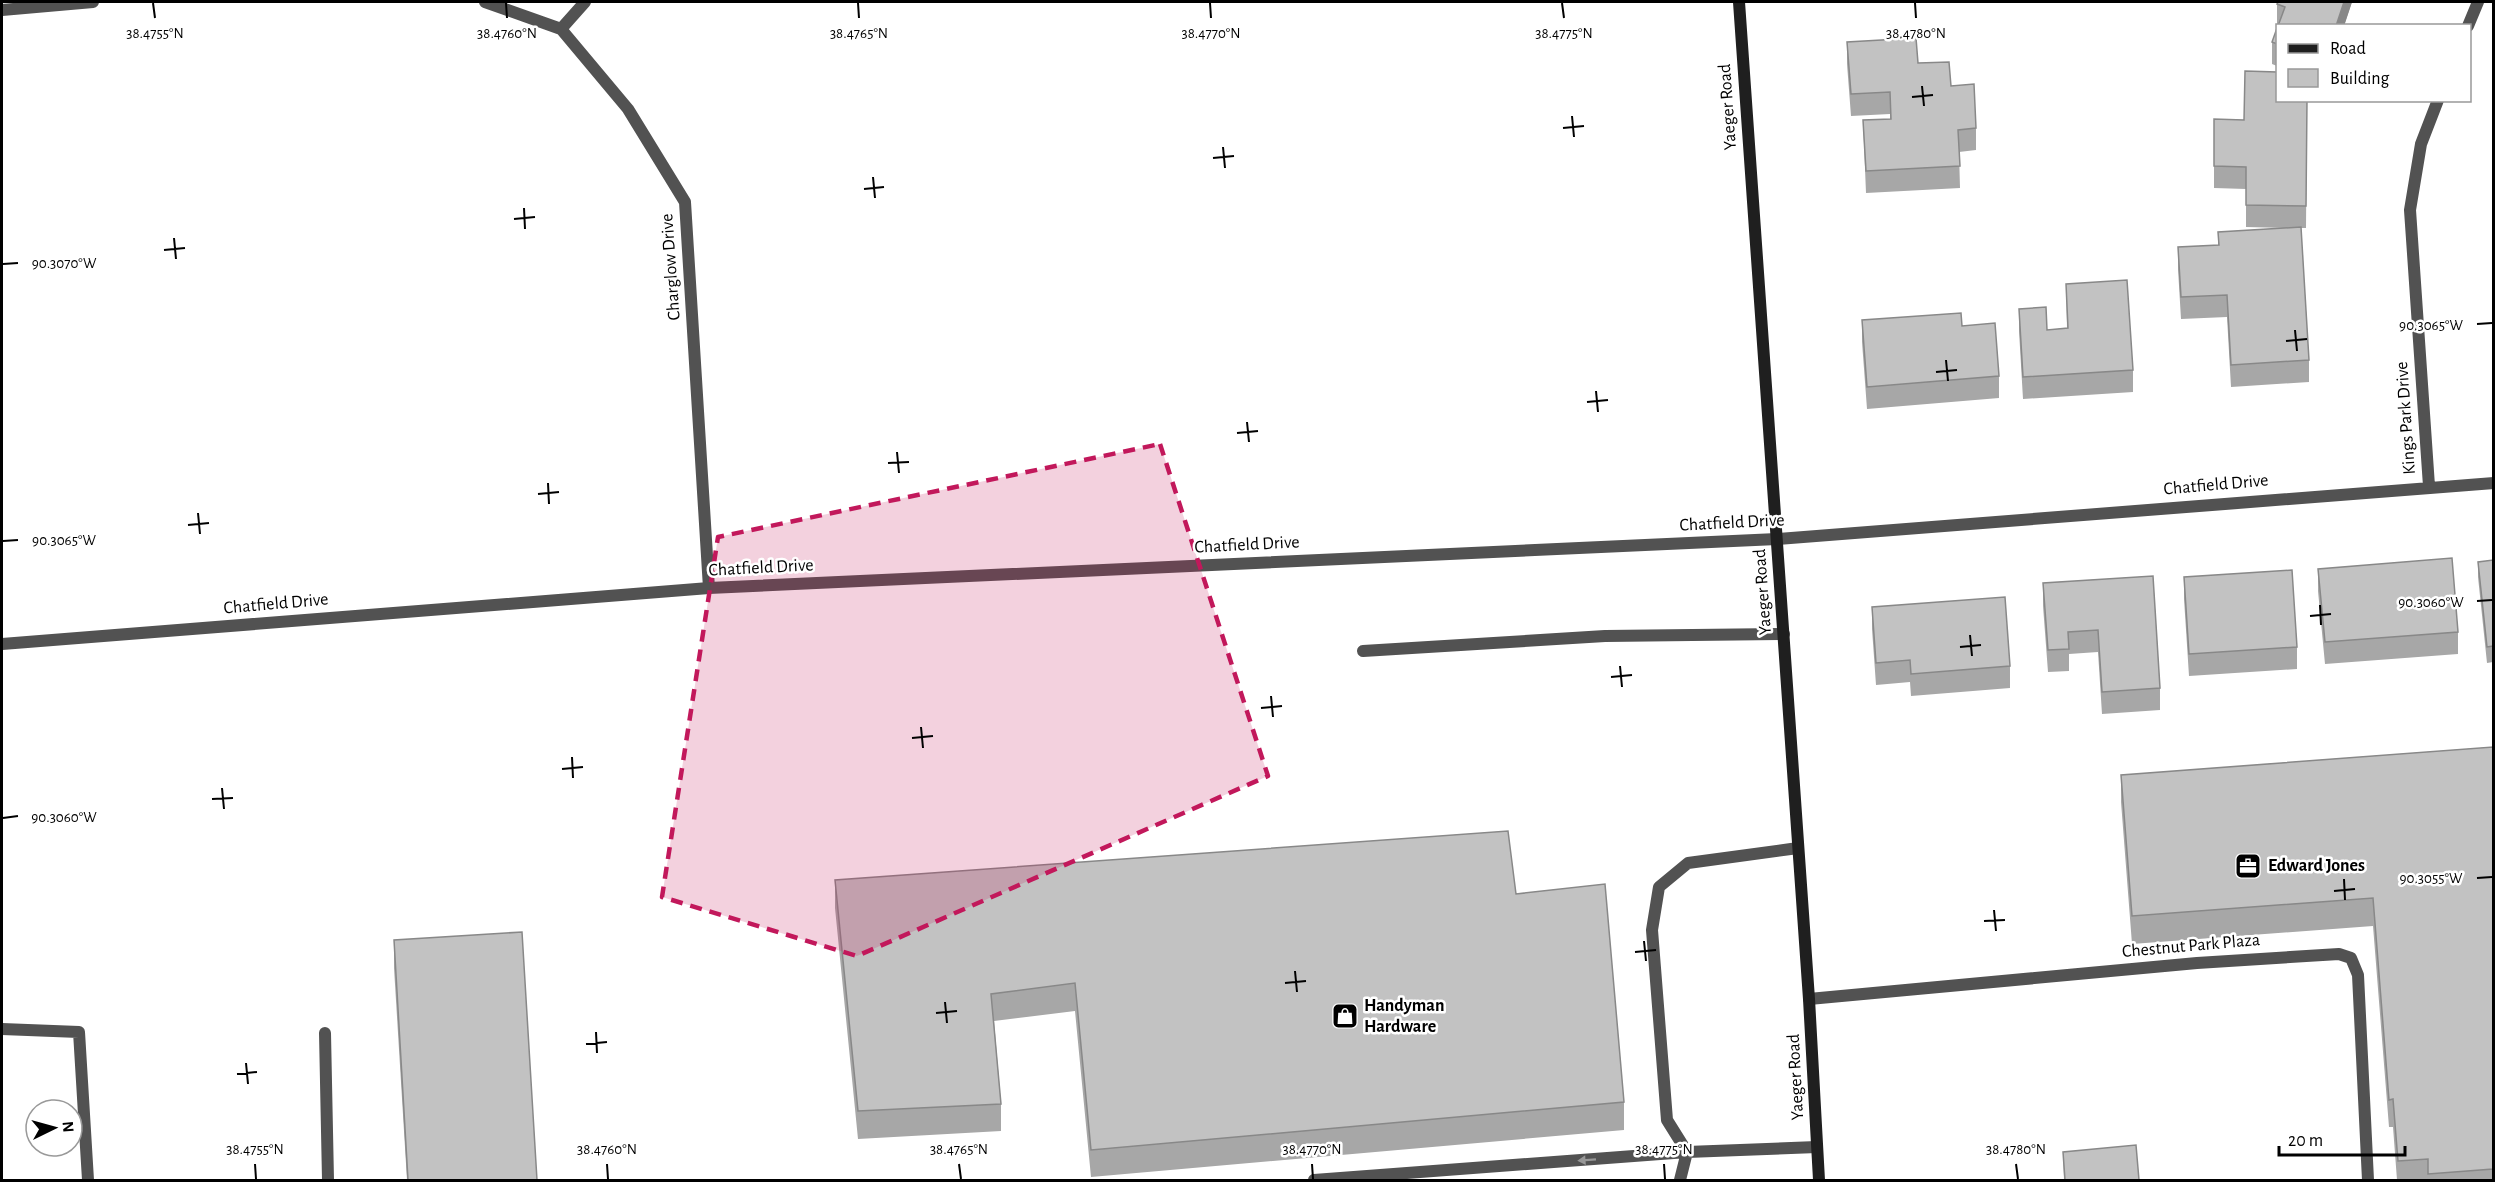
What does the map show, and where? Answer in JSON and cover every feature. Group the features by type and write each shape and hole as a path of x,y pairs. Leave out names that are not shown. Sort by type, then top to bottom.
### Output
{"street":[{"path":"2,10 93,2"},
{"path":"485,2 561,29 585,2"},
{"name":"Yaeger Road","path":"1739,2 1820,1180"},
{"path":"2469,24 2478,2"},
{"name":"Charglow Drive","path":"561,29 628,109 685,202 709,588"},
{"name":"Kings Park Drive","path":"2429,486 2410,210 2421,144 2437,102"},
{"name":"Chatfield Drive","path":"2,644 709,588 1777,539 2429,486 2493,483"},
{"path":"1363,651 1605,636 1784,634"},
{"path":"1680,1180 1687,1152 1667,1120 1652,930 1659,887 1688,862 1798,848"},
{"name":"Chestnut Park Plaza","path":"1809,999 2197,963 2339,954 2351,958 2358,975 2368,1180"},
{"path":"2,1029 79,1032 88,1180"},
{"path":"325,1033 328,1180"},
{"path":"1314,1180 1687,1152 1818,1148"}],"highlighted area":[{"path":"1160,444 1268,776 857,956 662,897 718,537"}],"building":[{"path":"2278,2 2344,2 2337,24 2279,24 2285,7 2277,4"},
{"path":"2276,31 2276,44 2272,42"},
{"path":"1916,38 1918,63 1949,62 1951,86 1974,84 1976,128 1958,130 1960,166 1866,171 1863,120 1891,119 1890,92 1851,94 1847,42"},
{"path":"2245,71 2276,72 2276,102 2307,102 2306,206 2246,205 2246,167 2214,166 2214,119 2244,120"},
{"path":"2301,227 2309,360 2231,365 2227,295 2181,297 2178,247 2219,245 2218,232"},
{"path":"2127,280 2133,370 2023,377 2019,309 2046,307 2047,330 2068,328 2066,284"},
{"path":"1961,313 1962,326 1995,323 1999,376 1867,387 1862,320"},
{"path":"2452,558 2458,632 2325,642 2318,569"},
{"path":"2493,560 2493,646 2487,647 2478,562"},
{"path":"2292,570 2297,647 2189,654 2184,577"},
{"path":"2153,576 2160,688 2102,692 2098,630 2068,632 2069,649 2048,650 2043,583"},
{"path":"2005,597 2010,666 1911,674 1910,660 1876,663 1872,607"},
{"path":"2493,747 2493,1169 2428,1174 2428,1159 2398,1161 2393,1099 2389,1100 2373,898 2132,916 2121,775"},
{"name":"Handyman Hardware","path":"1508,831 1516,894 1605,884 1624,1102 1091,1150 1075,983 991,994 1001,1104 858,1111 835,880"},
{"path":"522,932 537,1180 408,1180 394,940"},
{"path":"2136,1145 2139,1180 2065,1180 2063,1152"}],"place":[{"name":"Edward Jones","path":"2248,866"},
{"name":"Handyman Hardware","path":"1345,1016"}]}
